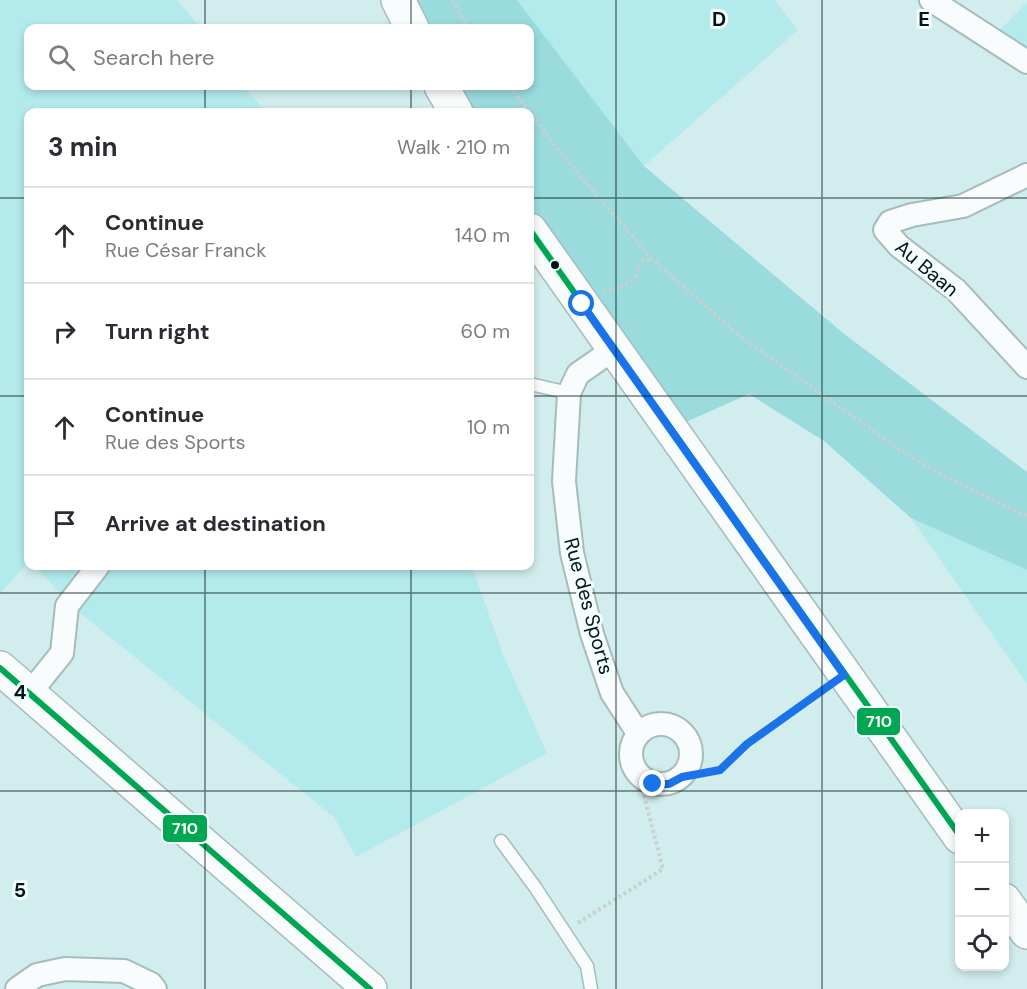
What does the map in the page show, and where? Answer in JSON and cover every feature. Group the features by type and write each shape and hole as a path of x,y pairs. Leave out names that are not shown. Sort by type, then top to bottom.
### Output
{"main road":[{"path":"398,0 410,24"},
{"path":"443,90 454,108"},
{"path":"534,236 955,830"},
{"path":"0,668 370,989"},
{"path":"1009,906 1027,932"}],"street":[{"path":"931,0 1027,62"},
{"name":"Au Baan","path":"1027,175 963,206 912,215 890,222 885,230 899,246 956,290 1027,367"},
{"path":"569,393 578,374 614,349"},
{"name":"Rue des Sports","path":"569,393 564,481 572,553 592,634 612,693 638,733"},
{"path":"29,694 62,653 67,606 95,570"},
{"path":"660,722 683,731 693,754 682,777 669,784 653,784 639,776 631,763 631,747 638,733 660,722"},
{"path":"17,989 37,975 65,969 124,971 151,984 155,989"}],"lane":[{"path":"534,385 569,393"},
{"path":"501,841 587,966 591,989"}],"path":[{"path":"452,0 466,24"},
{"path":"513,90 527,108"},
{"path":"534,118 563,156 652,259 741,337 902,451 946,477 1027,516"},
{"path":"582,304 607,289 618,289 635,278 641,261 652,259"},
{"path":"682,777 720,770 747,744 844,675"},
{"path":"564,932 663,869 639,776"}],"shaded area":[{"path":"0,0 177,0 198,24 24,24 24,90 247,90 262,108 24,108 24,567 0,594"},
{"path":"415,0 517,0 644,166 843,333 1027,472 1027,570 911,518 824,441 749,394 686,422 600,314 534,212 534,108 473,108 461,90 534,90 534,24 426,24"},
{"path":"517,0 775,0 798,30 644,166"},
{"path":"1027,2 1027,47 1000,30"},
{"path":"911,518 1027,570 1027,684"},
{"path":"39,570 82,570 61,594"},
{"path":"107,570 473,570 502,652 547,753 356,857 334,817 76,610"}],"transit line":[{"name":"710","path":"534,236 955,829"},
{"name":"710","path":"0,668 370,989"}],"route":[{"path":"582,304 844,675 747,744 720,770 682,777 669,784 653,784"}]}
